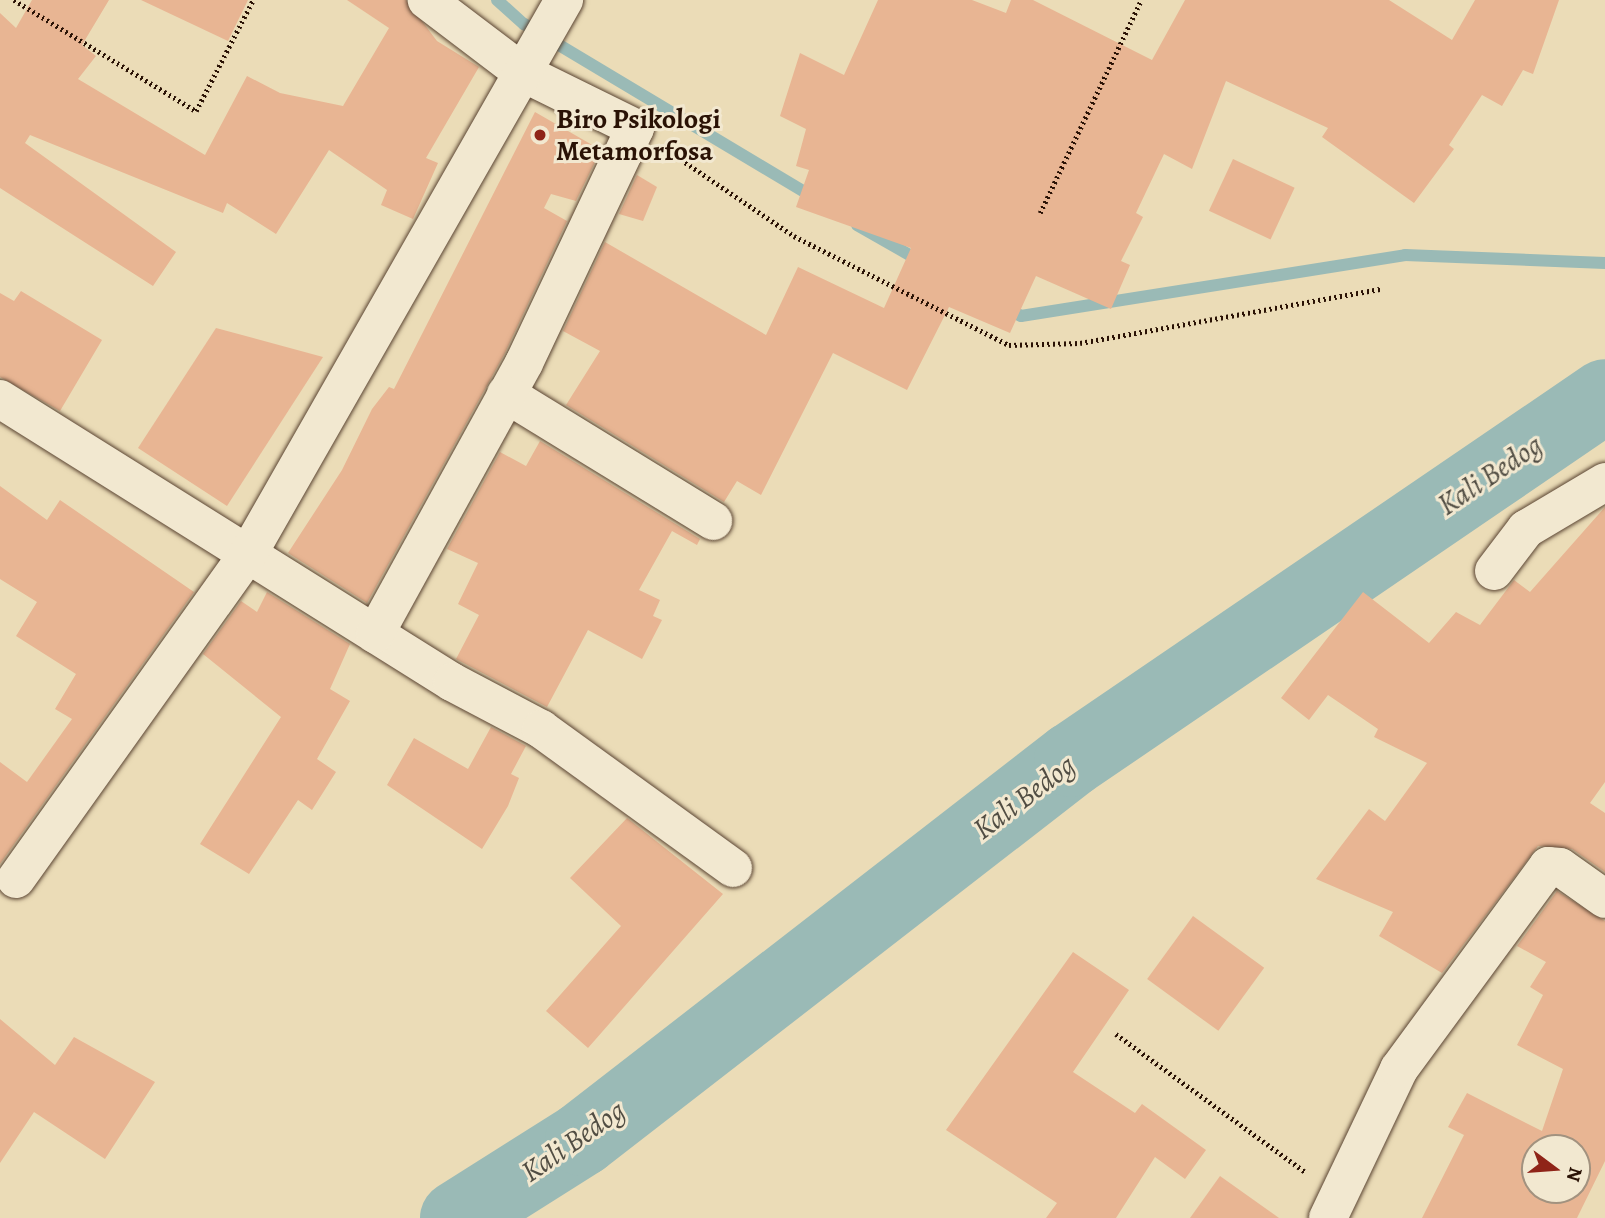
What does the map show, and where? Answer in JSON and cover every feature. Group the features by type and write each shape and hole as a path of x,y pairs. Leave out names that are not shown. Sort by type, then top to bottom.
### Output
{"street":[{"path":"374,634 506,394 635,128 532,58 427,0"},
{"path":"16,879 248,554 564,0"},
{"path":"506,394 713,521"},
{"path":"0,399 374,634 541,729 733,868"},
{"path":"1494,571 1526,529 1605,482"},
{"path":"1332,1206 1399,1069 1548,866 1560,867 1605,899"}],"path":[{"path":"14,0 196,111 253,0"},
{"path":"1040,213 1140,0"},
{"path":"635,128 794,236 1009,345 1080,343 1381,289"},
{"path":"1116,1034 1332,1206"}],"building":[{"path":"32,0 109,0 82,45 96,56 78,79 205,155 247,76 280,93 343,106 389,28 347,0 406,0 437,41 479,67 426,158 438,163 413,219 381,205 387,190 329,150 276,234 227,203 223,213 30,135 25,143 176,252 153,286 0,188 0,13 16,28"},
{"path":"141,0 248,0 228,41"},
{"path":"878,0 972,0 1006,13 1011,0 1033,0 1152,60 1185,0 1389,0 1452,40 1475,0 1559,0 1533,74 1523,70 1502,106 1482,95 1449,145 1454,149 1414,203 1322,137 1328,128 1226,81 1192,169 1164,154 1136,213 1143,217 1121,261 1130,265 1111,309 1036,276 1010,333 949,307 907,390 833,353 761,495 737,481 724,502 566,405 600,351 563,331 605,242 766,335 798,267 884,308 911,248 796,207 809,170 796,166 806,129 780,116 800,53 844,75"},
{"path":"535,112 601,150 576,201 551,194 544,208 567,221 505,353 367,603 288,553 342,470 372,409 389,387 394,389"},
{"path":"1233,159 1295,188 1271,239 1209,211"},
{"path":"637,175 657,187 643,221 619,214"},
{"path":"21,291 102,340 60,411 0,377 0,293 14,301"},
{"path":"216,328 323,357 227,506 138,448"},
{"path":"540,441 700,539 697,545 672,531 639,590 660,600 653,616 662,620 642,659 588,630 547,707 456,659 479,615 458,604 478,563 447,549 500,452 526,466"},
{"path":"0,486 47,520 60,500 194,592 0,864 0,762 27,782 72,719 55,709 76,674 16,636 37,602 0,579"},
{"path":"1605,507 1605,782 1590,803 1605,813 1605,872 1572,849 1538,846 1442,973 1379,936 1393,912 1316,879 1369,809 1385,821 1427,763 1374,737 1378,729 1328,695 1309,720 1281,698 1363,592 1429,643 1456,612 1480,625 1514,580 1530,592"},
{"path":"267,592 350,644 330,689 350,701 317,759 336,772 312,810 298,800 249,874 200,844 281,717 203,654 241,601 257,612"},
{"path":"491,727 526,746 511,774 519,778 508,806 482,849 387,785 414,738 468,769"},
{"path":"627,818 723,894 588,1048 546,1011 621,926 570,878"},
{"path":"1557,891 1605,921 1605,1161 1591,1190 1591,1134 1521,1134 1521,1204 1584,1204 1577,1218 1422,1218 1464,1135 1448,1127 1467,1093 1542,1131 1563,1069 1517,1045 1543,995 1530,987 1546,962 1517,946"},
{"path":"1193,916 1264,968 1218,1031 1147,979"},
{"path":"1073,952 1129,990 1073,1072 1135,1113 1142,1104 1206,1150 1185,1179 1155,1157 1116,1218 1046,1218 1057,1203 946,1130"},
{"path":"0,1019 55,1065 74,1037 155,1082 105,1159 34,1112 0,1163"},
{"path":"1220,1176 1279,1218 1190,1218"}],"waterway":[{"path":"497,0 524,24 815,198"},
{"path":"857,225 920,261"},
{"path":"1004,307 1021,316 1405,255 1605,263"},
{"name":"Kali Bedog","path":"457,1218 582,1139 1071,760 1605,396"}],"place":[{"name":"Biro Psikologi Metamorfosa","path":"540,135"}]}
